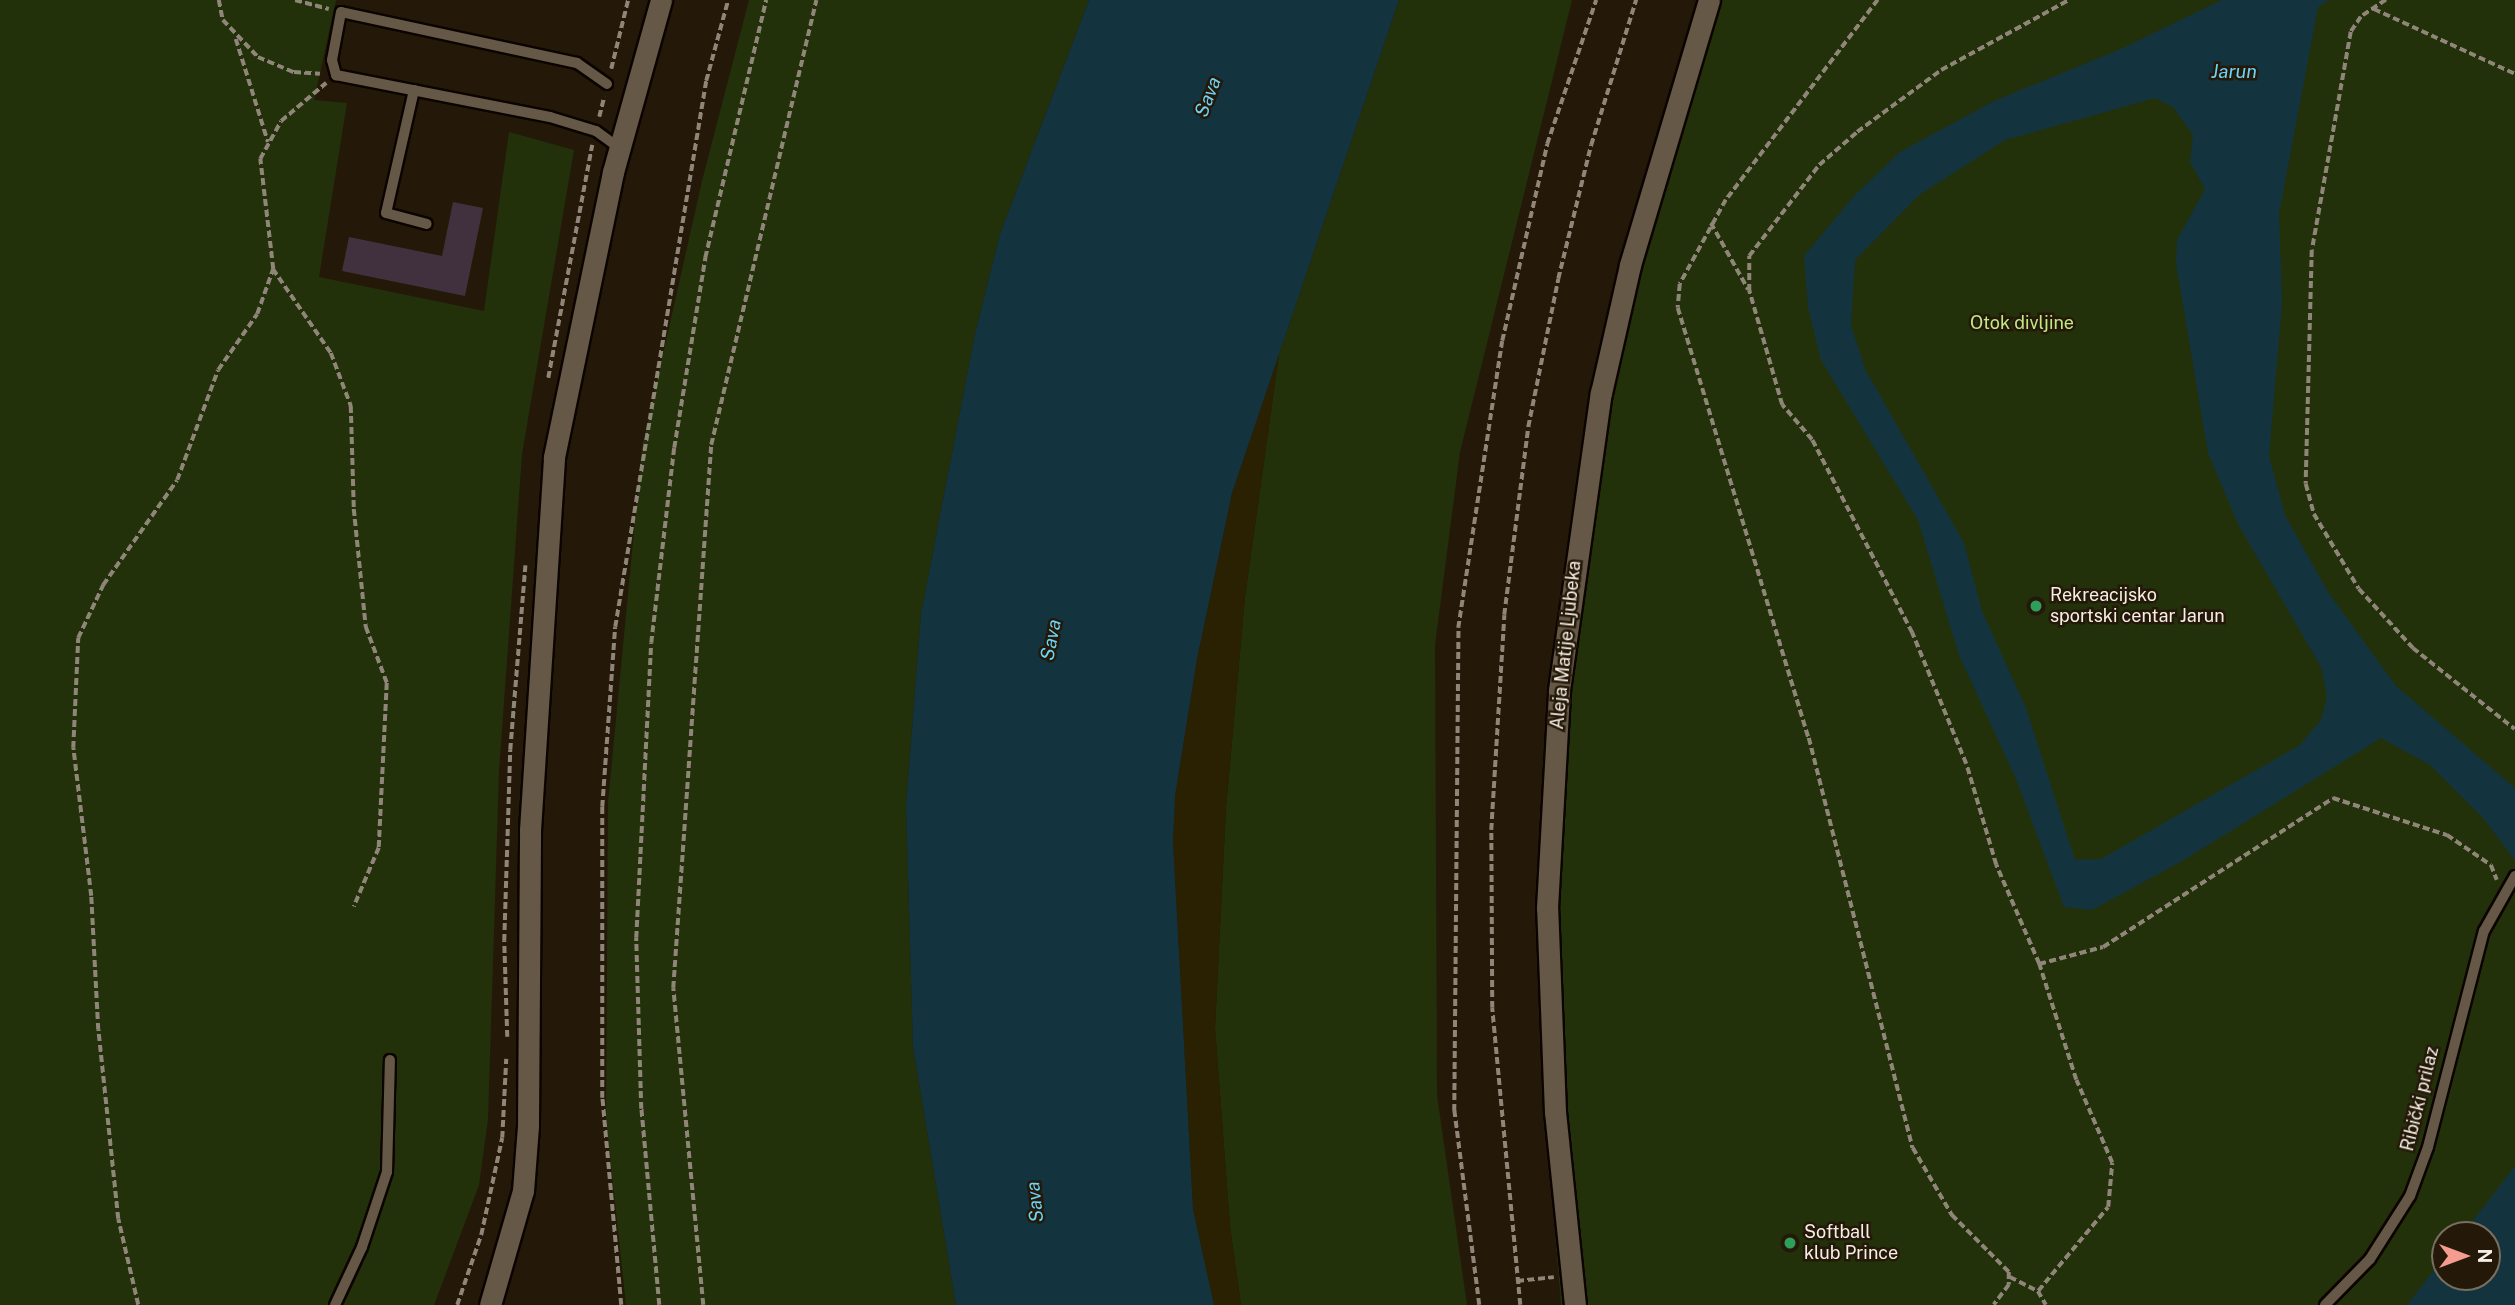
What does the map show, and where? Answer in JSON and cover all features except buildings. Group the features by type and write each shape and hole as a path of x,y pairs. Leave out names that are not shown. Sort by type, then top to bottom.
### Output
{"street":[{"path":"490,1305 523,1191 528,1126 530,830 554,457 621,149 662,0"},
{"name":"Aleja Matije Ljubeka","path":"1576,1305 1555,1112 1547,908 1559,690 1580,517 1604,380 1634,252 1709,0"}],"lane":[{"path":"344,0 332,60 336,75 550,117 596,131 621,149"},
{"path":"341,12 577,64 607,84"},
{"path":"414,90 386,213 427,224"},
{"name":"Ribički prilaz","path":"2325,1305 2370,1259 2410,1196 2428,1147 2484,931 2514,878"},
{"path":"335,1305 362,1247 387,1172 390,1060"}],"path":[{"path":"219,0 223,20 235,37 258,57 294,72 336,75"},
{"path":"295,0 341,12"},
{"path":"599,116 628,0"},
{"path":"621,1305 602,1084 602,807 615,627 706,81 729,0"},
{"path":"659,1305 641,1109 636,939 652,643 674,448 705,258 766,0"},
{"path":"703,1305 673,988 711,445 816,0"},
{"path":"1479,1305 1454,1111 1458,628 1502,341 1547,144 1596,0"},
{"path":"1520,1305 1492,1008 1491,830 1504,615 1528,427 1558,279 1591,145 1636,0"},
{"path":"1878,0 1787,115 1711,223 1680,284 1678,308 1809,738 1913,1148 1952,1215 2006,1267 2010,1277 2038,1291 2046,1305"},
{"path":"1749,291 1749,256 1819,165 1941,70 2069,0"},
{"path":"2386,0 2373,9 2351,32 2312,250 2306,484 2314,514 2360,590 2413,648 2515,729"},
{"path":"2373,9 2515,74"},
{"path":"235,37 268,143"},
{"path":"138,1305 118,1219 98,1030 91,897 73,748 78,638 103,584 177,480 218,370 257,314 273,269 260,159 281,121 336,75"},
{"path":"1711,223 1749,291 1782,405 1812,440 1912,633 1966,764 1996,865 2039,964 2076,1080 2112,1163 2113,1188 2108,1207 2038,1291"},
{"path":"273,269 331,353 351,406 354,509 366,627 387,683 379,848 354,907"},
{"path":"2039,964 2103,947 2333,798 2448,835 2491,864 2505,891"},
{"path":"1994,1305 2010,1277"},
{"path":"1517,1281 1541,1278"}],"green space":[{"path":"0,0 336,0 314,100 347,103 319,277 484,311 509,132 574,150 522,454 499,771 488,1119 479,1185 434,1305 0,1305"},
{"path":"749,0 1089,0 1000,234 975,334 921,614 906,805 913,1047 956,1305 626,1305 606,1118 608,803 642,448 702,181"},
{"path":"1399,0 1572,0 1460,452 1435,645 1437,1095 1467,1305 1241,1305 1230,1226 1215,1028 1226,808 1245,597 1279,354"},
{"name":"Rekreacijsko sportski centar Jarun","path":"1698,0 2515,0 2515,1305 1561,1305 1541,1058 1538,930 1543,756 1552,656 1581,446 1605,326"}],"sand":[{"path":"1279,354 1245,597 1226,808 1215,1028 1230,1226 1241,1305 1214,1305 1193,1209 1173,842 1175,796 1197,659 1232,493"}],"water":[{"name":"Sava","path":"1089,0 1399,0 1232,493 1197,659 1175,796 1173,842 1193,1209 1214,1305 956,1305 913,1047 906,805 921,614 975,334 1000,234"},
{"name":"Jarun","path":"2222,0 2329,0 2318,7 2279,214 2282,304 2269,456 2285,515 2328,592 2396,686 2515,788 2515,860 2483,818 2430,765 2381,738 2184,860 2092,910 2064,907 2016,779 1959,655 1918,520 1821,360 1808,307 1804,256 1853,197 1900,152 1994,101 2123,48","holes":["2155,98 2173,107 2193,135 2190,162 2205,189 2177,240 2176,263 2208,453 2239,526 2321,667 2327,697 2321,720 2300,745 2101,859 2075,860 2026,708 1982,611 1964,543 1865,369 1851,325 1855,260 1919,195 2005,140"]},
{"path":"2515,1166 2515,1305 2407,1305 2431,1274 2431,1291 2501,1291 2501,1221 2473,1221"}],"place":[{"name":"Rekreacijsko sportski centar Jarun","path":"2036,606"},
{"name":"Softball klub Prince","path":"1790,1243"}],"park label":[{"name":"Otok divljine","path":"2022,323"}]}
